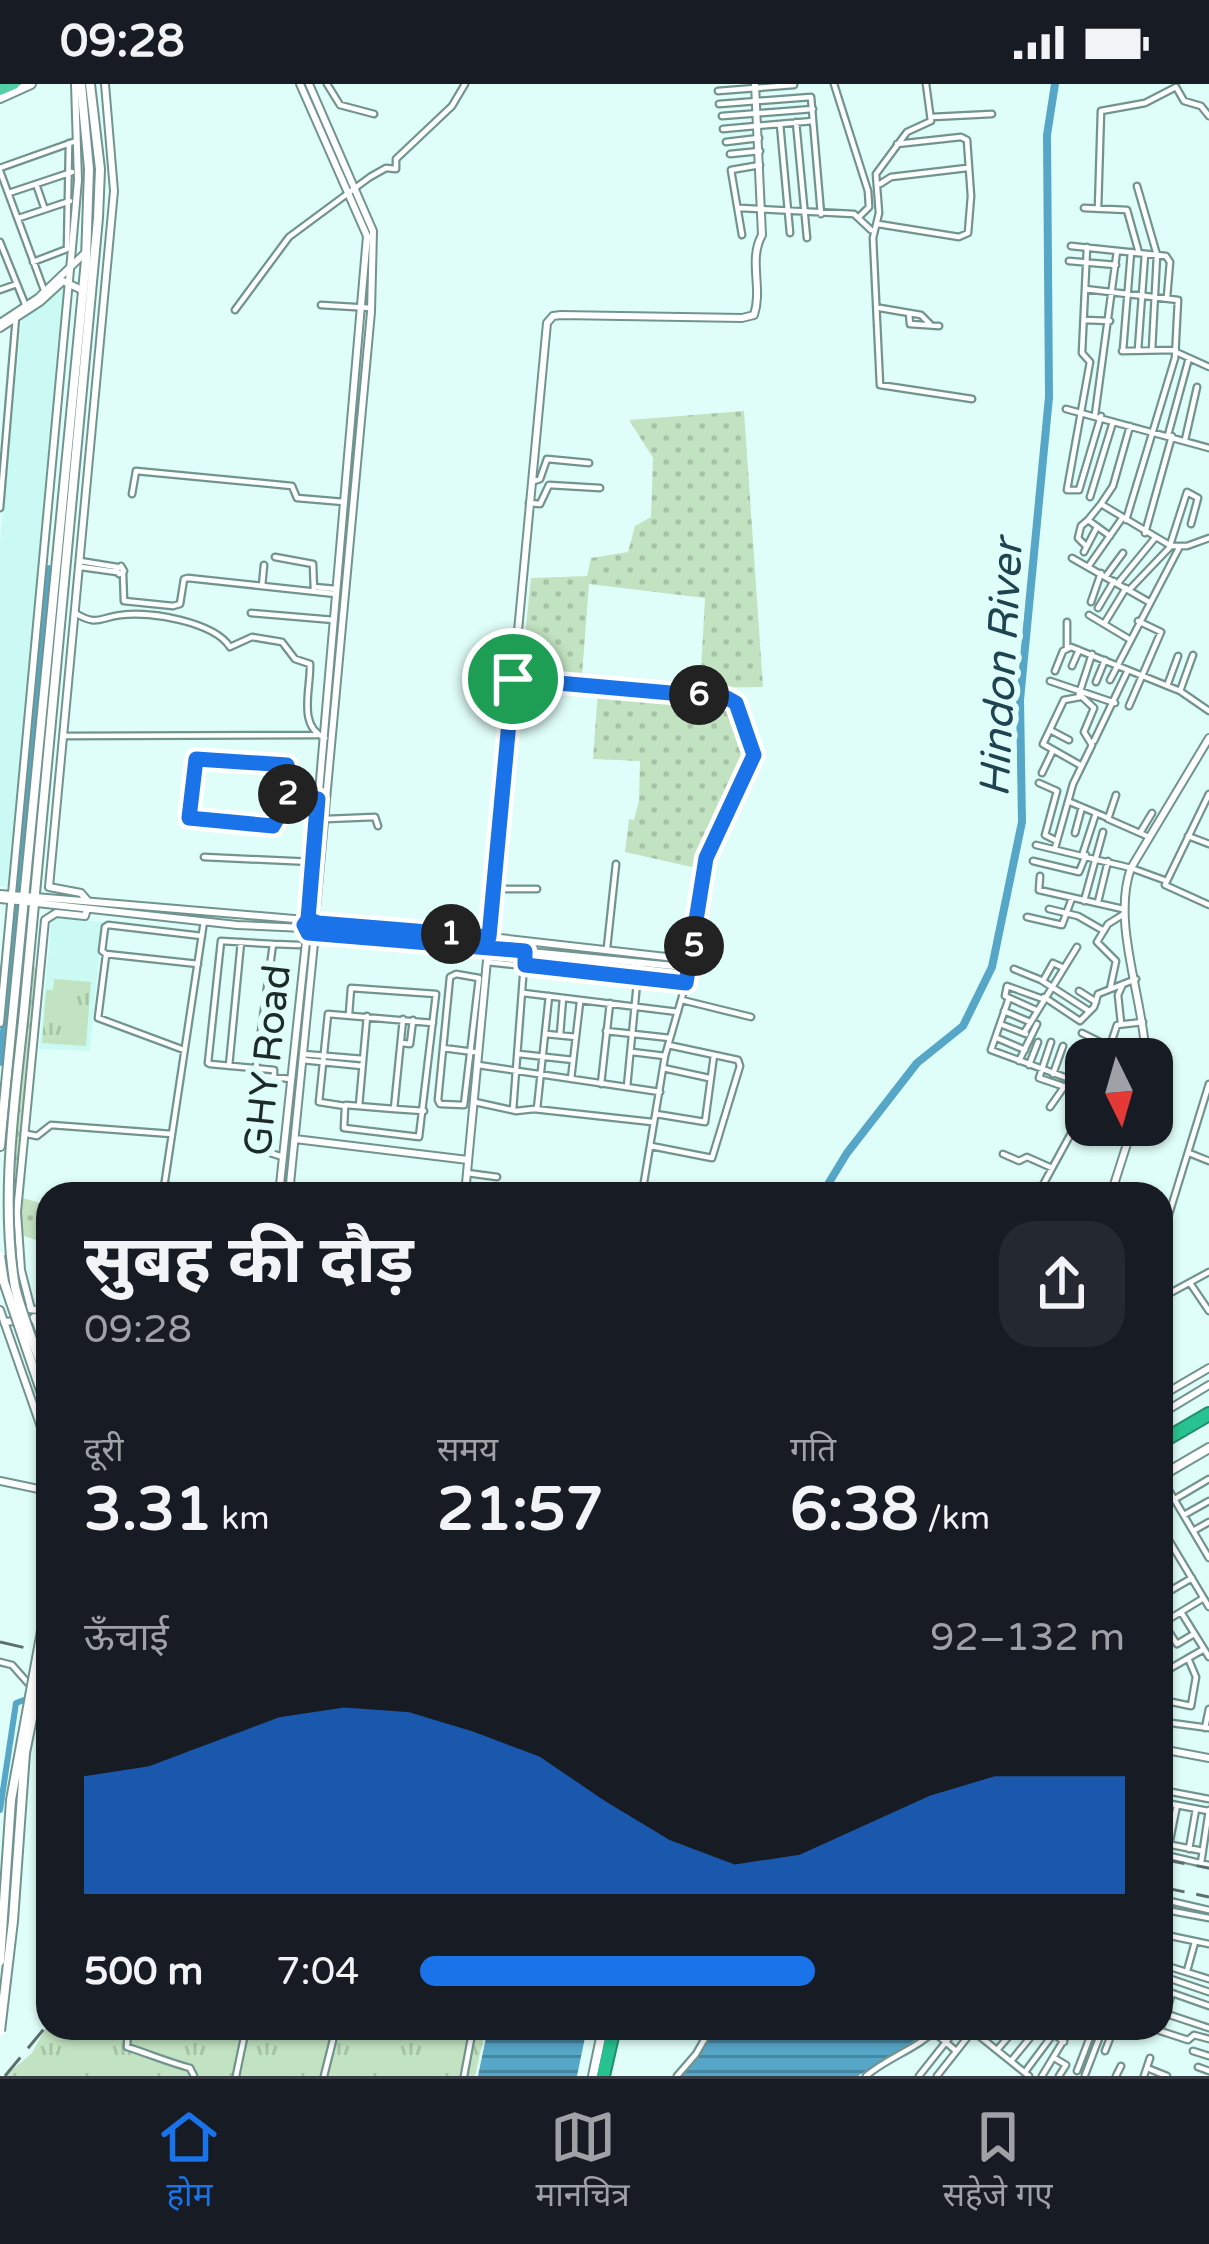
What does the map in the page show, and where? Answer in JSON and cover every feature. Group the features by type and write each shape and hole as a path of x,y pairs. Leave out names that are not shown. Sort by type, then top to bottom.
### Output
{"highway":[{"path":"0,94 14,84"},
{"path":"1173,1439 1209,1418"},
{"path":"599,2076 607,2040"}],"main road":[{"path":"0,94 31,84"},
{"path":"36,1348 15,1286 7,1190 21,898 79,378 95,173 82,84"},
{"path":"21,898 68,544 95,173"},
{"path":"68,544 81,546"},
{"path":"0,1146 19,1010"},
{"path":"0,1256 4,1282 36,1377"},
{"path":"1173,1469 1209,1448"},
{"path":"0,1961 14,1782 36,1663"},
{"path":"0,2031 13,1921 20,1796 36,1706"}],"street":[{"path":"0,1020 21,898 69,281 73,142 82,84"},
{"path":"36,1324 22,1281 17,1221 45,920 56,913 85,916 87,904 81,893 49,889 114,191 105,84"},
{"path":"305,84 322,113 367,236 311,926"},
{"path":"305,84 374,231 371,308 324,737 324,819 311,926"},
{"path":"327,84 337,102 374,114"},
{"path":"235,310 289,236 350,187 386,168 396,169 396,159 452,106 465,84"},
{"path":"834,84 868,191 869,205 860,216"},
{"path":"926,84 932,117 927,125 907,132 878,169 873,235 881,388 916,388 973,399"},
{"path":"718,91 794,85"},
{"path":"466,1182 478,1065 476,1052 479,978 475,975 451,975 443,1048 440,1103 467,1103 476,1052 487,962 548,320 561,315 752,316 757,308 755,252 762,237 755,86"},
{"path":"1098,209 1101,111 1145,103 1176,88 1184,101 1201,106 1209,116"},
{"path":"719,104 809,96 821,214"},
{"path":"930,99 942,115"},
{"path":"322,113 337,102"},
{"path":"722,116 813,109"},
{"path":"932,117 992,114"},
{"path":"723,128 814,121"},
{"path":"796,122 807,238"},
{"path":"780,124 790,233"},
{"path":"876,224 966,236 971,196 968,142 964,137 897,144"},
{"path":"726,142 759,138"},
{"path":"44,292 0,170 73,142"},
{"path":"730,154 760,151"},
{"path":"742,235 731,169 760,165"},
{"path":"877,189 887,178 967,168"},
{"path":"10,193 74,171"},
{"path":"36,184 44,210"},
{"path":"1137,186 1157,255 1152,350"},
{"path":"19,218 73,200"},
{"path":"33,262 66,251 73,200"},
{"path":"740,208 860,216"},
{"path":"1084,208 1127,210 1138,253 1138,350"},
{"path":"860,216 873,235"},
{"path":"0,242 4,264 26,307"},
{"path":"1071,246 1169,260 1167,296"},
{"path":"1087,248 1082,353 1090,361 1066,487 1090,496 1170,546 1209,538"},
{"path":"1076,491 1098,415 1117,250"},
{"path":"0,508 4,416 12,381 16,316 87,252"},
{"path":"1138,253 1127,293 1122,350 1176,351 1208,366 1209,357"},
{"path":"1069,261 1116,265"},
{"path":"0,325 62,281 84,291"},
{"path":"0,290 16,284"},
{"path":"1084,289 1178,300 1176,351 1125,518 1088,566"},
{"path":"320,305 371,308"},
{"path":"878,308 909,313 909,323 939,326"},
{"path":"1083,320 1110,320"},
{"path":"1145,533 1190,358"},
{"path":"1088,373 1102,375"},
{"path":"79,378 97,380"},
{"path":"0,380 12,381"},
{"path":"1185,440 1197,387"},
{"path":"1066,409 1207,447 1209,435"},
{"path":"1090,496 1114,420"},
{"path":"1097,527 1085,549 1078,536 1113,486 1130,425"},
{"path":"532,481 539,481 547,459 589,463"},
{"path":"132,494 136,471 292,486 297,498 344,502"},
{"path":"530,503 540,504 548,486 600,488"},
{"path":"1104,624 1127,589 1170,546 1188,492 1198,498 1191,524"},
{"path":"1088,520 1110,536"},
{"path":"1098,608 1155,538"},
{"path":"1110,680 1180,546"},
{"path":"1091,602 1104,575 1124,553"},
{"path":"275,557 313,564 314,589"},
{"path":"1072,558 1148,602"},
{"path":"80,564 119,571 124,601 180,604 188,578 336,591"},
{"path":"262,586 264,565"},
{"path":"251,613 334,620"},
{"path":"75,614 94,621 121,615 184,621 221,634 231,648 252,637 282,642 296,658 310,664 308,714 324,737"},
{"path":"1089,615 1129,639"},
{"path":"1129,706 1161,632 1138,621"},
{"path":"1055,671 1067,647 1067,622"},
{"path":"1067,647 1180,691 1209,712"},
{"path":"1072,666 1079,650"},
{"path":"1079,694 1092,654"},
{"path":"1180,691 1193,655"},
{"path":"1167,686 1178,656"},
{"path":"1096,682 1105,660"},
{"path":"1056,844 1081,766 1128,670"},
{"path":"513,679 727,698 736,703 754,755 706,858 700,914 665,1056 644,1182"},
{"path":"1050,681 1115,704"},
{"path":"1079,694 1094,707 1084,734 1092,744"},
{"path":"1079,694 1064,700 1043,744 1081,766"},
{"path":"1079,717 1088,722"},
{"path":"1049,730 1069,740"},
{"path":"62,736 324,737"},
{"path":"1145,1038 1124,912 1131,868 1209,738"},
{"path":"1042,773 1053,751"},
{"path":"193,762 287,765 285,805 273,826 192,820 193,762"},
{"path":"1039,783 1058,792 1046,834 1056,844 1166,881"},
{"path":"286,794 318,803"},
{"path":"1108,818 1116,795"},
{"path":"1208,796 1166,887 1209,904"},
{"path":"1070,802 1149,837"},
{"path":"285,805 318,803"},
{"path":"1075,833 1082,807"},
{"path":"1033,861 1079,872 1096,813"},
{"path":"1140,833 1152,813"},
{"path":"324,819 375,818 379,826"},
{"path":"1196,823 1209,829"},
{"path":"1084,901 1103,832"},
{"path":"1188,836 1209,844"},
{"path":"1036,845 1056,844"},
{"path":"204,857 313,862"},
{"path":"1097,904 1108,861"},
{"path":"607,950 616,864"},
{"path":"1040,876 1038,889 1124,912"},
{"path":"494,889 537,889"},
{"path":"0,897 687,965"},
{"path":"1028,917 1060,926 1072,898"},
{"path":"127,908 254,926 489,937 684,959 687,965"},
{"path":"1049,909 1104,931"},
{"path":"1110,989 1117,963 1098,944 1124,912"},
{"path":"165,1182 204,921"},
{"path":"198,964 106,954 102,949 106,925 202,936"},
{"path":"229,1066 254,926"},
{"name":"GHY Road","path":"290,1182 311,926"},
{"name":"GHY Road","path":"280,1182 311,926"},
{"path":"291,1079 274,1077 275,1070 254,1072 208,1061 220,942 299,945"},
{"path":"254,1072 273,944"},
{"path":"1019,1061 1036,1010 1077,947"},
{"path":"513,1110 525,951"},
{"path":"106,954 98,1018 184,1050"},
{"path":"487,962 686,983"},
{"path":"627,1087 639,962"},
{"path":"1043,981 1053,963 1064,968"},
{"path":"1015,969 1052,986 1088,1011"},
{"path":"1036,1010 1004,994 1010,985 1043,998 1081,1022 1098,994 1136,979"},
{"path":"1121,1023 1118,995 1123,984"},
{"path":"344,1105 344,1128 419,1137 436,994 351,988 349,1014"},
{"path":"1079,991 1096,1002"},
{"path":"522,993 678,1012"},
{"path":"537,1109 549,996"},
{"path":"560,1035 563,998"},
{"path":"1009,998 992,1050 1065,1078"},
{"path":"571,1079 581,1000"},
{"path":"682,1000 751,1017"},
{"path":"601,1084 610,1003"},
{"path":"1004,1011 1034,1023"},
{"path":"424,1111 320,1102 328,1013 434,1023"},
{"path":"359,1106 367,1016"},
{"path":"394,1108 403,1019"},
{"path":"400,1043 410,1044 413,1020"},
{"path":"1112,1038 1121,1023 1143,1022"},
{"path":"1000,1024 1028,1034"},
{"path":"606,1031 669,1042 740,1064 713,1157 651,1146"},
{"path":"545,1034 576,1037"},
{"path":"1082,1034 1091,1038"},
{"path":"995,1036 1025,1050"},
{"path":"1029,1065 1038,1042"},
{"path":"1050,1107 1064,1087 1040,1078 1052,1042"},
{"path":"1053,1074 1063,1046"},
{"path":"443,1048 476,1052"},
{"path":"632,1052 665,1056"},
{"path":"517,1053 573,1060"},
{"path":"475,1102 513,1110 704,1123 714,1055"},
{"path":"303,1057 362,1063"},
{"path":"478,1065 660,1092"},
{"path":"663,1069 709,1078"},
{"path":"1173,1203 1209,1084"},
{"path":"24,1133 35,1136 53,1125 172,1135"},
{"path":"264,1127 264,1151 283,1157"},
{"path":"295,1139 468,1160"},
{"path":"1044,1182 1065,1144"},
{"path":"1115,1182 1126,1146"},
{"path":"1189,1153 1209,1160"},
{"path":"1003,1154 1018,1161 1027,1157 1052,1168"},
{"path":"467,1173 497,1177"},
{"path":"1173,1291 1209,1272"},
{"path":"1190,1282 1209,1311"},
{"path":"36,1314 0,1309 36,1413"},
{"path":"4,1322 32,1313"},
{"path":"1173,1389 1209,1368"},
{"path":"1173,1407 1209,1385"},
{"path":"0,1480 36,1489"},
{"path":"1175,1499 1208,1483"},
{"path":"1173,1496 1209,1558"},
{"path":"1184,1515 1209,1501"},
{"path":"1193,1531 1209,1522"},
{"path":"1173,1548 1209,1607"},
{"path":"1173,1589 1192,1579"},
{"path":"1173,1617 1204,1598"},
{"path":"1181,1612 1209,1657"},
{"path":"1173,1638 1177,1644 1194,1634"},
{"path":"1173,1665 1204,1649"},
{"path":"1173,1702 1191,1706 1196,1677 1188,1658"},
{"path":"0,1662 12,1666 28,1683 36,1683"},
{"path":"1173,1722 1207,1728 1209,1709"},
{"path":"1173,1751 1209,1758"},
{"path":"1173,1792 1209,1799"},
{"path":"1173,1804 1209,1811 1205,1864 1173,1857"},
{"path":"1173,1825 1177,1805"},
{"path":"1189,1849 1196,1809"},
{"path":"1173,1846 1203,1851"},
{"path":"1173,1903 1209,1914"},
{"path":"1173,1910 1209,1914"},
{"path":"1173,1937 1209,1944"},
{"path":"1187,1971 1195,1942"},
{"path":"1173,1968 1209,1978"},
{"path":"1173,1980 1209,1992"},
{"path":"1173,1994 1209,2006"},
{"path":"1173,2016 1209,2028"},
{"path":"1173,2034 1189,2040 1194,2035 1209,2039"},
{"path":"127,2040 127,2047 190,2068 194,2076"},
{"path":"236,2076 244,2040"},
{"path":"323,2076 332,2040"},
{"path":"464,2076 471,2040"},
{"path":"677,2076 702,2040"},
{"path":"866,2076 924,2040"},
{"path":"937,2076 971,2040"},
{"path":"983,2040 1027,2074 1046,2040"},
{"path":"997,2050 1004,2040"},
{"path":"1011,2062 1028,2040"},
{"path":"1042,2076 1062,2040"},
{"path":"1077,2071 1089,2040"},
{"path":"1055,2059 1085,2076 1098,2040"},
{"path":"1105,2051 1109,2040"},
{"path":"922,2042 934,2056"},
{"path":"919,2076 945,2042 956,2051"},
{"path":"1193,2051 1209,2056"},
{"path":"1150,2058 1146,2072 1167,2075"},
{"path":"1059,2076 1065,2064"},
{"path":"1116,2076 1121,2066"},
{"path":"1198,2067 1209,2071"}],"shaded area":[{"path":"66,282 9,887 0,886 0,543 22,316"},
{"path":"52,917 102,922 90,1051 39,1049"}],"green space":[{"path":"744,411 763,687 700,688 705,598 589,584 582,675 521,672 531,578 587,576 591,558 628,552 635,526 651,517 653,458 629,420"},
{"path":"598,690 729,701 750,756 696,868 625,852 629,819 634,820 639,801 640,761 593,759"},
{"path":"33,967 37,968 17,1188 17,1269 11,1193"},
{"path":"54,979 91,982 86,1046 42,1043 46,990 53,990"},
{"path":"22,1198 36,1202 36,1240 21,1235"},
{"path":"39,2040 483,2040 475,2076 5,2076 32,2053"}],"water":[{"path":"486,2040 584,2040 577,2076 478,2076"},
{"path":"705,2040 915,2040 858,2076 682,2076"}],"waterway":[{"name":"Hindon River","path":"829,1182 917,1063 963,1026 992,967 1022,822 1020,700 1049,397 1047,135 1055,84"},
{"path":"0,1063 48,568"},
{"path":"0,1810 16,1703 36,1696"}],"railway":[{"path":"0,1642 36,1650"},
{"path":"1173,1861 1209,1868"},
{"path":"1173,1890 1209,1897"},
{"path":"5,2076 36,2039"}],"route":[{"path":"513,679 489,937 308,919 318,799 286,794 287,765 196,759 189,818 273,826 285,805 317,806 308,919 304,922 308,933 525,951 525,965 686,983 706,858 754,755 736,703 727,698 513,679"}]}
